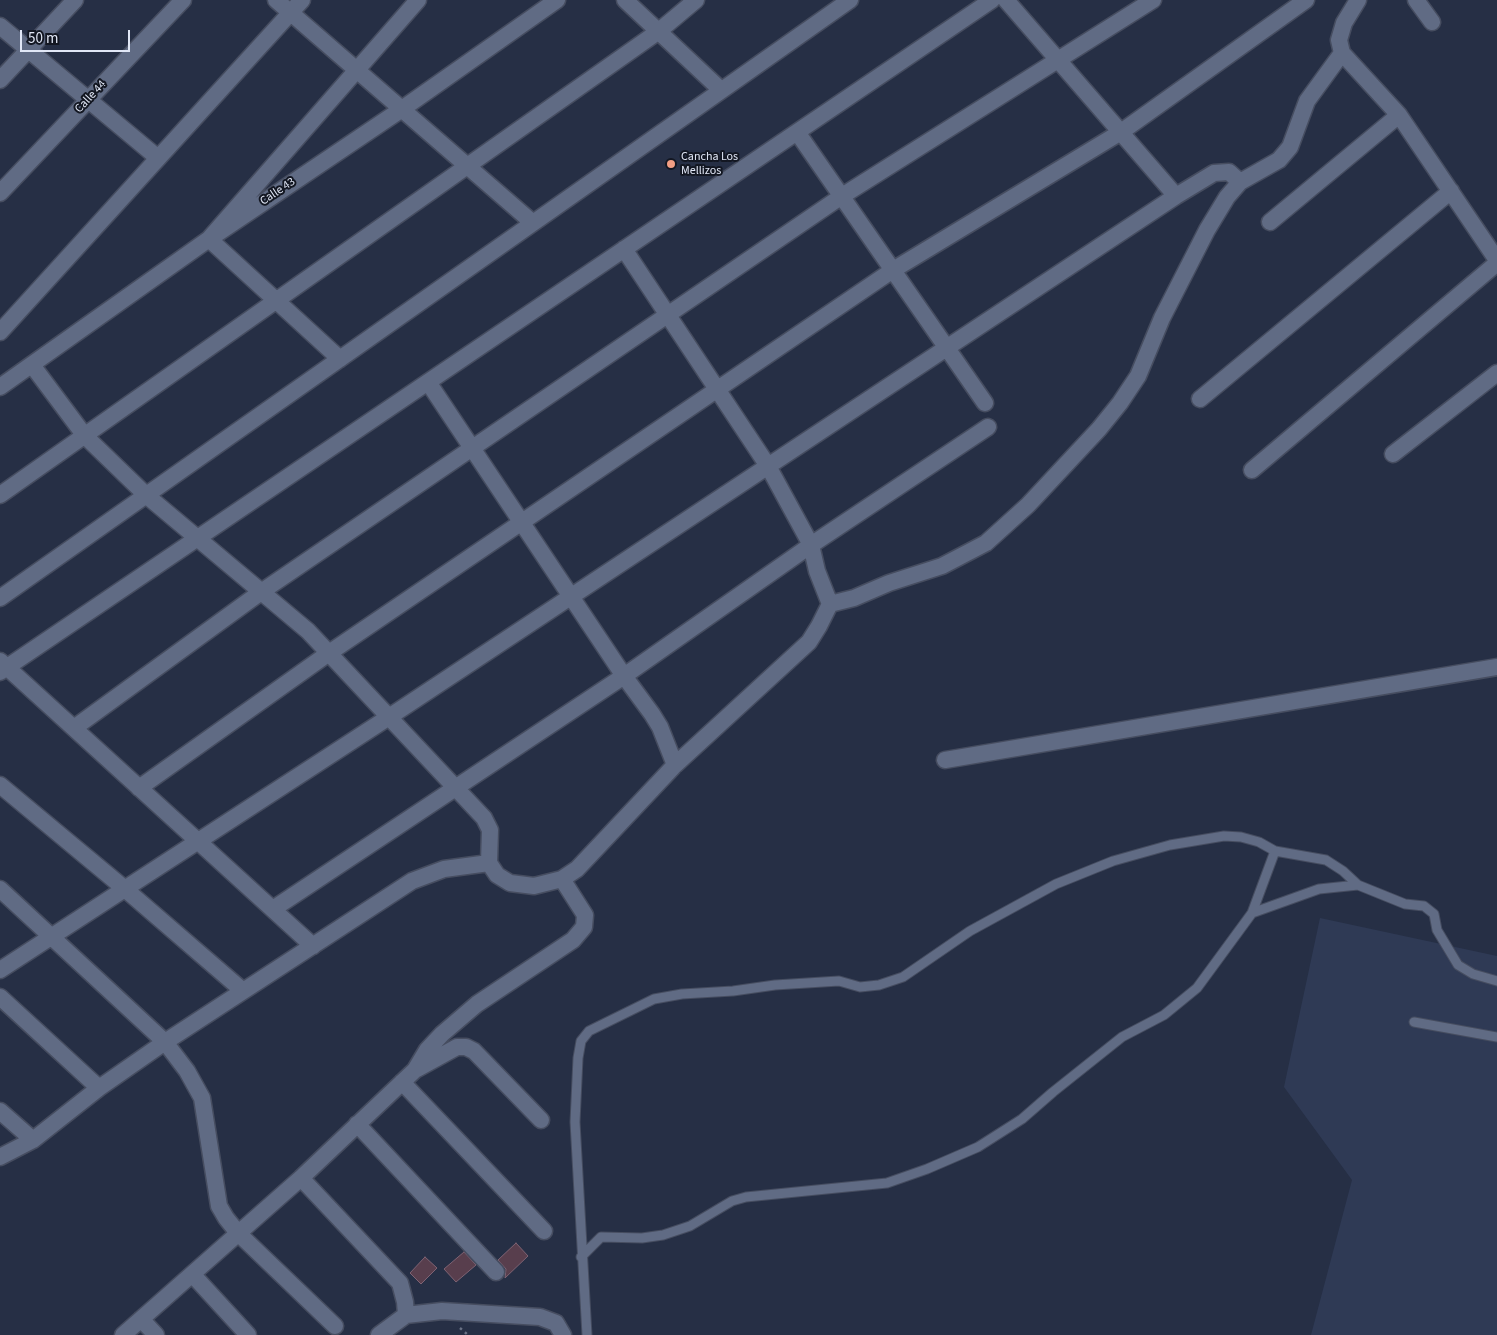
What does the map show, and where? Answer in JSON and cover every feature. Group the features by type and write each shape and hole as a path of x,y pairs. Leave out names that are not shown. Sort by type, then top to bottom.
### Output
{"street":[{"path":"0,80 75,0"},
{"name":"Calle 44","path":"0,194 183,0"},
{"path":"276,0 533,223"},
{"path":"0,332 302,0"},
{"path":"340,358 209,239 418,0"},
{"name":"Calle 43","path":"0,387 209,239 402,109 557,0"},
{"path":"624,0 721,90"},
{"path":"0,495 659,31 696,0"},
{"path":"0,598 850,0"},
{"path":"313,946 74,728 2,667 197,538 992,0"},
{"path":"1006,0 1176,196"},
{"path":"74,728 261,592 842,196 1153,0"},
{"path":"140,788 329,653 893,270 1121,132 1306,0"},
{"path":"1252,470 1497,261 1398,115 1342,54 1339,40 1344,23 1358,0"},
{"path":"1416,0 1432,22"},
{"path":"0,26 158,158"},
{"path":"830,604 854,598 889,582 942,566 986,543 1028,505 1099,429 1120,403 1138,376 1162,318 1226,197 1240,182 1279,160 1290,147 1308,101 1342,54"},
{"path":"1270,222 1398,115"},
{"path":"797,132 985,404"},
{"path":"0,970 390,717 1176,196 1214,173 1229,172 1240,182"},
{"path":"1200,398 1450,191"},
{"path":"32,365 84,436 146,496 308,630 484,818 490,830 489,863 497,875 510,883 534,886 562,879 577,869 675,765 809,642 830,604 817,571 811,546 768,466 624,249"},
{"path":"1392,454 1497,373"},
{"path":"428,382 624,676 652,714 660,727 675,765"},
{"path":"273,909 624,676 811,546 988,427"},
{"path":"945,760 1497,667"},
{"path":"0,785 242,990"},
{"path":"0,1158 33,1140 99,1088 164,1042 412,881 444,869 489,863"},
{"path":"415,1070 427,1050 442,1034 477,1004 573,940 584,927 585,915 562,879"},
{"path":"0,889 164,1042 187,1071 202,1098 219,1206 238,1233 335,1326"},
{"path":"0,997 99,1088"},
{"path":"123,1335 301,1178 415,1070 457,1047 466,1047 474,1051 541,1120"},
{"path":"402,1082 544,1231"},
{"path":"0,1111 33,1140"},
{"path":"357,1124 496,1272"},
{"path":"301,1178 400,1283 406,1308"},
{"path":"193,1275 248,1335"},
{"path":"379,1335 406,1308 540,1317 556,1323 563,1335"},
{"path":"141,1319 156,1335"}],"lane":[{"path":"587,1335 581,1257 576,1122 578,1058 582,1041 588,1031 654,998 775,985 839,981 860,987 879,985 903,977 970,932 1056,884 1113,861 1170,845 1224,836 1241,837 1259,842 1275,851 1326,860 1343,871 1358,885 1404,904 1424,906 1434,914 1437,930 1458,965 1474,974 1497,981"},
{"path":"581,1257 601,1238 642,1238 663,1235 690,1226 732,1201 746,1197 886,1183 927,1169 978,1147 1022,1119 1122,1037 1164,1015 1197,988 1252,913 1275,851"},
{"path":"1252,913 1319,889 1358,885"},
{"path":"1414,1022 1497,1037"}],"shaded area":[{"path":"1320,918 1497,956 1497,1335 1311,1335 1352,1180 1284,1087"}],"building":[{"path":"516,1243 528,1256 505,1278 506,1269 498,1260"},
{"path":"464,1252 476,1265 456,1282 444,1269"},
{"path":"425,1257 437,1268 421,1284 410,1273"}],"place":[{"name":"Cancha Los Mellizos","path":"671,164"}]}
